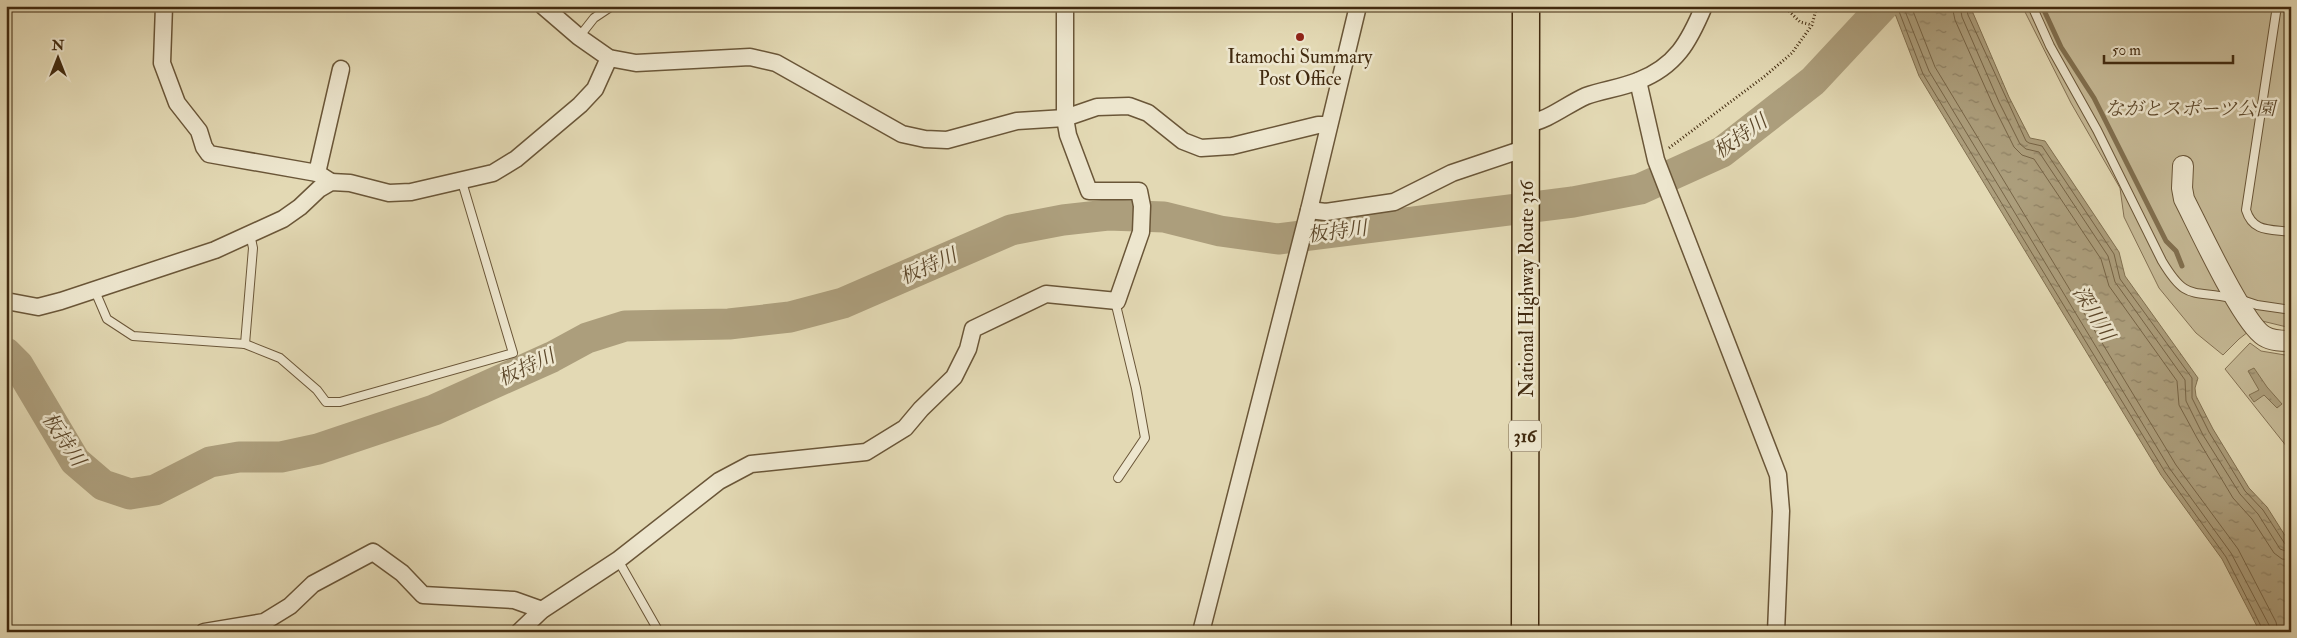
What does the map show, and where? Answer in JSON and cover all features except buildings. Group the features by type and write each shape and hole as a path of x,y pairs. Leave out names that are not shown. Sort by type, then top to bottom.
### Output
{"highway":[{"name":"National Highway Route 316","path":"1526,6 1526,632"}],"street":[{"path":"164,6 162,62 177,103 199,132 204,147 209,154 317,173 331,182 350,183 389,193 411,192 462,182 493,173 523,153 580,105 595,89 609,58"},
{"path":"543,6 579,37 609,58 636,62 750,57 776,63 902,134 925,140 947,140 1017,121 1065,118 1097,107 1129,106 1148,113 1183,141 1201,148 1232,146 1318,125 1329,125"},
{"path":"519,632 542,610 618,560 719,481 751,464 866,452 905,428 954,376 968,349 973,329 1046,294 1117,301 1142,232 1142,206 1139,191 1089,191 1068,135 1065,118 1065,6"},
{"path":"1201,632 1308,216 1358,6"},
{"path":"1308,216 1394,202 1452,173 1527,147 1537,122 1586,96 1638,81 1674,59 1690,39 1704,6"},
{"path":"317,173 341,69"},
{"path":"1638,81 1655,156 1669,196 1778,475 1781,511 1776,632"},
{"path":"2183,166 2182,188 2184,199 2237,299 2256,330 2265,337 2277,341 2291,341"},
{"path":"6,301 38,307 95,291 215,250 283,219 300,207 319,189 331,182"},
{"path":"204,632 264,622 290,606 313,584 373,552 402,573 423,595 514,600 542,610"}],"lane":[{"path":"579,37 594,18 612,6"},
{"path":"2032,6 2050,46 2097,130 2162,261 2174,281 2188,291 2291,310"},
{"path":"2278,6 2246,210 2256,227 2291,232"},
{"path":"95,291 107,319 133,336 245,344 280,358 317,390 326,402 340,402 513,354 462,182"},
{"path":"245,344 253,248 250,234"},
{"path":"1115,301 1136,388 1145,438 1118,478"},
{"path":"618,560 659,632"}],"path":[{"path":"1784,6 1800,22 1812,26"},
{"path":"1655,156 1668,149 1765,76 1792,52 1812,26 1817,6"}],"green space":[{"name":"ながとスポーツ公園","path":"2022,6 2291,6 2291,328 2262,321 2239,339 2223,355 2196,333 2159,288 2124,217 2120,188 2071,103"},
{"path":"2250,343 2261,351 2291,356 2291,452 2225,369"}],"water":[{"name":"深川川","path":"1892,6 1970,6 2009,97 2030,138 2045,141 2119,252 2125,276 2198,378 2195,388 2196,396 2213,429 2249,488 2267,507 2291,545 2291,632 2260,632 2222,559 2161,475 1919,76"},
{"path":"2254,368 2282,404 2277,408 2264,395 2254,402 2249,395 2259,390 2248,371"}],"waterway":[{"name":"板持川","path":"6,353 18,365 75,461 103,485 130,494 155,490 210,462 239,457 281,457 318,449 434,410 552,357 587,338 625,326 729,324 790,317 843,303 1011,230 1063,220 1108,215 1164,217 1220,231 1278,239 1573,202 1640,189 1722,152 1813,81 1883,6"},
{"path":"2042,6 2061,47 2094,98 2166,241 2176,251 2182,266"}],"place":[{"name":"Itamochi Summary Post Office","path":"1300,37"}]}
